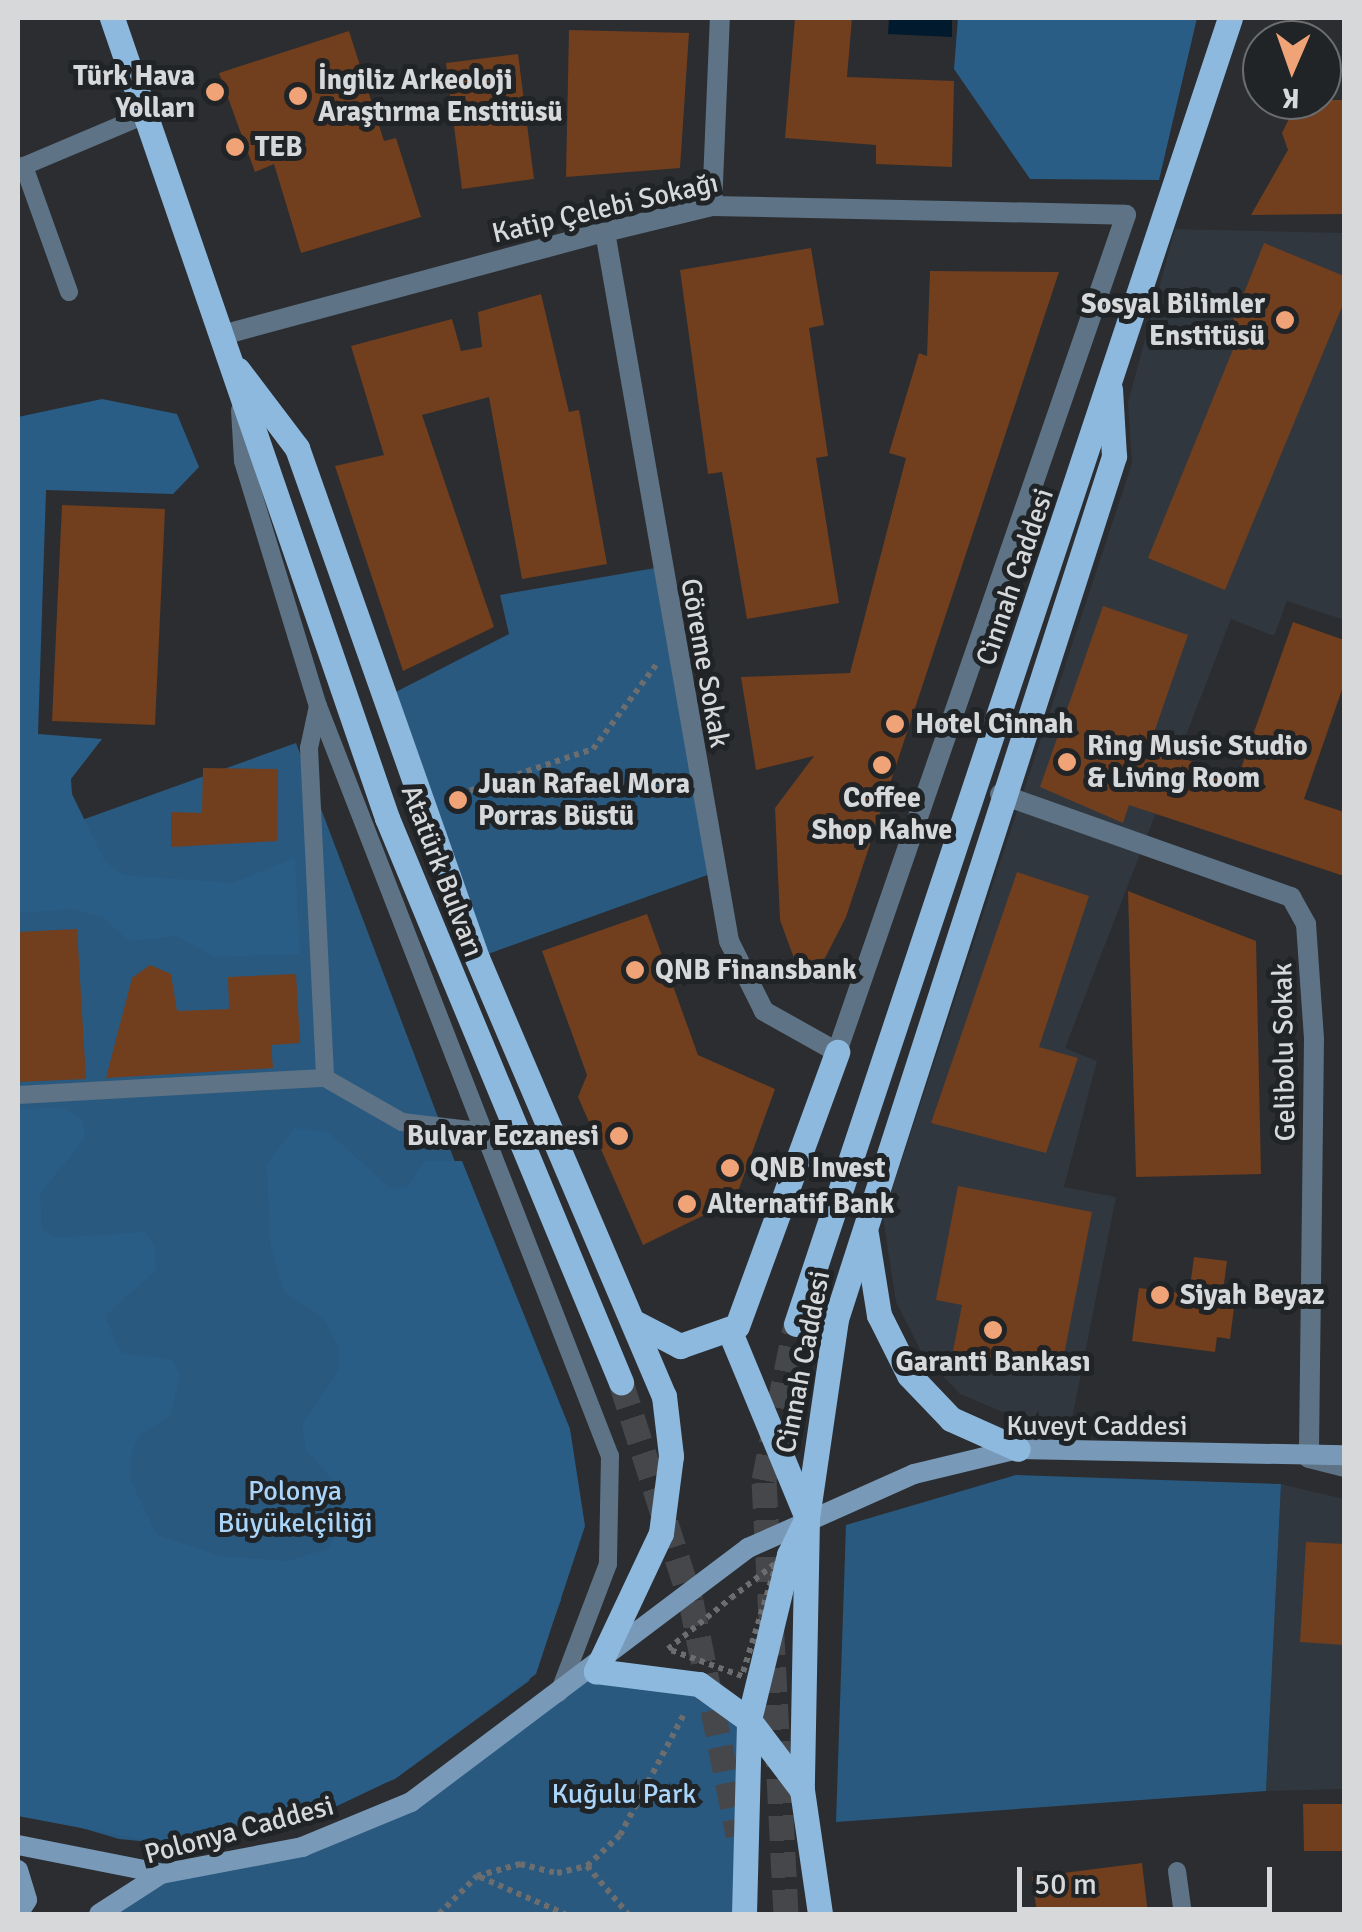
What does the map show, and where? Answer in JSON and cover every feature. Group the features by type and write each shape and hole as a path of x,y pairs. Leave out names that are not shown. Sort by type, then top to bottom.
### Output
{"main road":[{"name":"Atatürk Bulvarı","path":"112,18 226,334 388,818 621,1382"},
{"name":"Cinnah Caddesi","path":"796,1324 1110,389 1230,18"},
{"name":"Atatürk Bulvarı","path":"238,370 297,448 418,803 636,1323 666,1409 671,1484 651,1562 596,1671"},
{"name":"Cinnah Caddesi","path":"807,1518 836,1319 864,1219 1000,794 1114,456 1110,389"},
{"path":"636,1323 680,1346 730,1332 754,1293 837,1052"},
{"path":"864,1219 879,1316 909,1376 952,1420 1018,1449"},
{"path":"730,1332 807,1518 802,1790 820,1914"},
{"name":"Kuveyt Caddesi","path":"596,1671 748,1548 807,1518 914,1474 1018,1449 1310,1458 1344,1455"},
{"path":"744,1914 749,1720 789,1556 807,1518"},
{"path":"596,1671 699,1684 749,1720 802,1790"},
{"name":"Polonya Caddesi","path":"99,1914 162,1874 288,1851 372,1821 559,1692 596,1671"},
{"path":"18,1844 162,1874"},
{"path":"18,1870 28,1900 18,1914"}],"street":[{"path":"712,206 720,18"},
{"name":"Katip Çelebi Sokağı","path":"226,334 712,206 1126,215 837,1052"},
{"name":"Göreme Sokak","path":"605,232 676,660 737,968 764,1012 837,1052"},
{"name":"Gelibolu Sokak","path":"1000,794 1290,897 1306,924 1310,1458"},
{"path":"1310,1458 1344,1467"}],"lane":[{"path":"69,292 24,166 146,114"},
{"path":"238,370 243,461 318,706 480,1132 610,1456 608,1564 559,1692"},
{"path":"318,706 308,748 326,1078"},
{"path":"18,1094 326,1078 402,1122 480,1132"},
{"path":"1177,1870 1182,1914"}],"path":[{"path":"418,803 522,780 593,749 647,670 676,660"},
{"path":"776,1562 772,1580 742,1676 668,1649 776,1562"},
{"path":"439,1914 477,1876 520,1864 556,1873 587,1866 620,1835 699,1684"},
{"path":"587,1866 628,1914"},
{"path":"477,1876 565,1914"}],"shaded area":[{"path":"889,18 952,18 952,37 888,34"},
{"path":"958,18 1197,18 1159,180 1030,179 954,69"},
{"path":"1175,229 1344,233 1344,620 1287,601 1274,636 1231,619 1065,1048 1097,1061 1064,1187 1116,1197 1071,1424 1019,1419 960,1394 923,1355 896,1302 883,1217 1132,463 1128,402"},
{"path":"102,399 177,414 199,467 173,494 46,490 38,734 102,739 71,779 72,794 104,860 123,875 233,883 295,858 300,954 215,957 176,936 128,941 103,917 72,909 18,913 18,417"},
{"path":"65,1107 83,1121 85,1138 40,1194 42,1229 56,1238 145,1232 155,1248 156,1270 105,1316 121,1353 171,1359 180,1374 170,1416 138,1436 131,1455 130,1479 157,1535 220,1556 287,1561 328,1549 346,1514 338,1485 306,1450 302,1425 338,1372 339,1348 324,1318 284,1292 270,1243 267,1164 294,1128 328,1132 391,1189 408,1187 424,1161 462,1161 570,1429 585,1526 536,1674 396,1778 337,1806 160,1843 18,1816 18,1109"},
{"path":"1281,1484 1344,1499 1344,1789 1266,1791"}],"green space":[{"path":"661,567 713,873 477,958 382,699 509,634 500,595"},
{"name":"Polonya Büyükelçiliği","path":"296,743 488,1249 561,1600 529,1681 395,1779 260,1829 171,1844 119,1839 18,1809 18,843"},
{"path":"1016,1475 1281,1484 1266,1791 836,1822 846,1525"},
{"name":"Kuğulu Park","path":"636,1670 749,1720 744,1914 99,1914 128,1889 372,1821 596,1671"}],"building":[{"path":"795,18 852,18 847,77 954,81 952,167 876,164 876,145 785,138"},
{"path":"569,30 689,33 680,168 566,177"},
{"path":"349,31 384,141 396,138 421,217 301,253 274,164 255,172 219,73"},
{"path":"518,54 534,179 462,189 446,63"},
{"path":"1344,100 1344,214 1251,215 1288,150 1282,133 1288,120 1342,120"},
{"path":"1264,243 1344,276 1344,302 1225,590 1148,558 1236,342 1226,338"},
{"path":"811,248 824,325 809,328 828,456 816,458 839,603 747,619 722,472 708,474 680,270"},
{"path":"930,271 1059,272 846,917 825,958 806,966 795,961 780,920 775,808 814,756 756,770 741,677 850,673 906,458 889,453 919,353 927,356"},
{"path":"541,294 569,412 579,410 607,564 522,579 489,397 422,415 494,627 403,671 335,466 384,455 351,346 452,319 461,351 482,347 478,312"},
{"path":"62,505 165,509 155,725 52,721"},
{"path":"1103,606 1188,635 1149,747 1238,777 1293,622 1344,640 1344,684 1304,799 1344,812 1344,876 1129,805 1123,823 1040,787"},
{"path":"203,768 278,769 277,841 171,847 171,812 202,813"},
{"path":"1017,872 1089,896 1039,1047 1078,1058 1046,1153 931,1123"},
{"path":"1128,891 1256,941 1261,1174 1136,1177"},
{"path":"647,914 698,1055 775,1089 735,1200 643,1245 578,1097 587,1075 542,951"},
{"path":"77,929 86,1079 18,1082 18,932"},
{"path":"150,965 171,974 177,1011 229,1009 228,977 296,974 300,1043 271,1045 273,1068 106,1078 132,978"},
{"path":"958,1186 1092,1212 1064,1355 1043,1351 1040,1367 953,1351 962,1305 936,1300"},
{"path":"1194,1257 1227,1261 1221,1306 1234,1308 1230,1339 1217,1337 1215,1352 1132,1341 1139,1288 1189,1294"},
{"path":"1306,1542 1344,1544 1344,1645 1300,1642"},
{"path":"1303,1804 1344,1804 1344,1851 1304,1851"},
{"path":"1142,1863 1148,1914 1037,1914 1032,1877"}],"tunnel":[{"path":"786,1914 764,1480 796,1324"},
{"path":"621,1382 691,1601 738,1835"}],"place":[{"name":"Türk Hava Yolları","path":"215,92"},
{"name":"İngiliz Arkeoloji Araştırma Enstitüsü","path":"298,96"},
{"name":"TEB","path":"235,147"},
{"name":"Sosyal Bilimler Enstitüsü","path":"1285,320"},
{"name":"Hotel Cinnah","path":"895,724"},
{"name":"Ring Music Studio & Living Room","path":"1067,762"},
{"name":"Coffee Shop Kahve","path":"882,765"},
{"name":"Juan Rafael Mora Porras Büstü","path":"458,800"},
{"name":"QNB Finansbank","path":"635,970"},
{"name":"Bulvar Eczanesi","path":"619,1136"},
{"name":"QNB Invest","path":"730,1168"},
{"name":"Alternatif Bank","path":"687,1204"},
{"name":"Siyah Beyaz","path":"1160,1295"},
{"name":"Garanti Bankası","path":"993,1330"}]}
